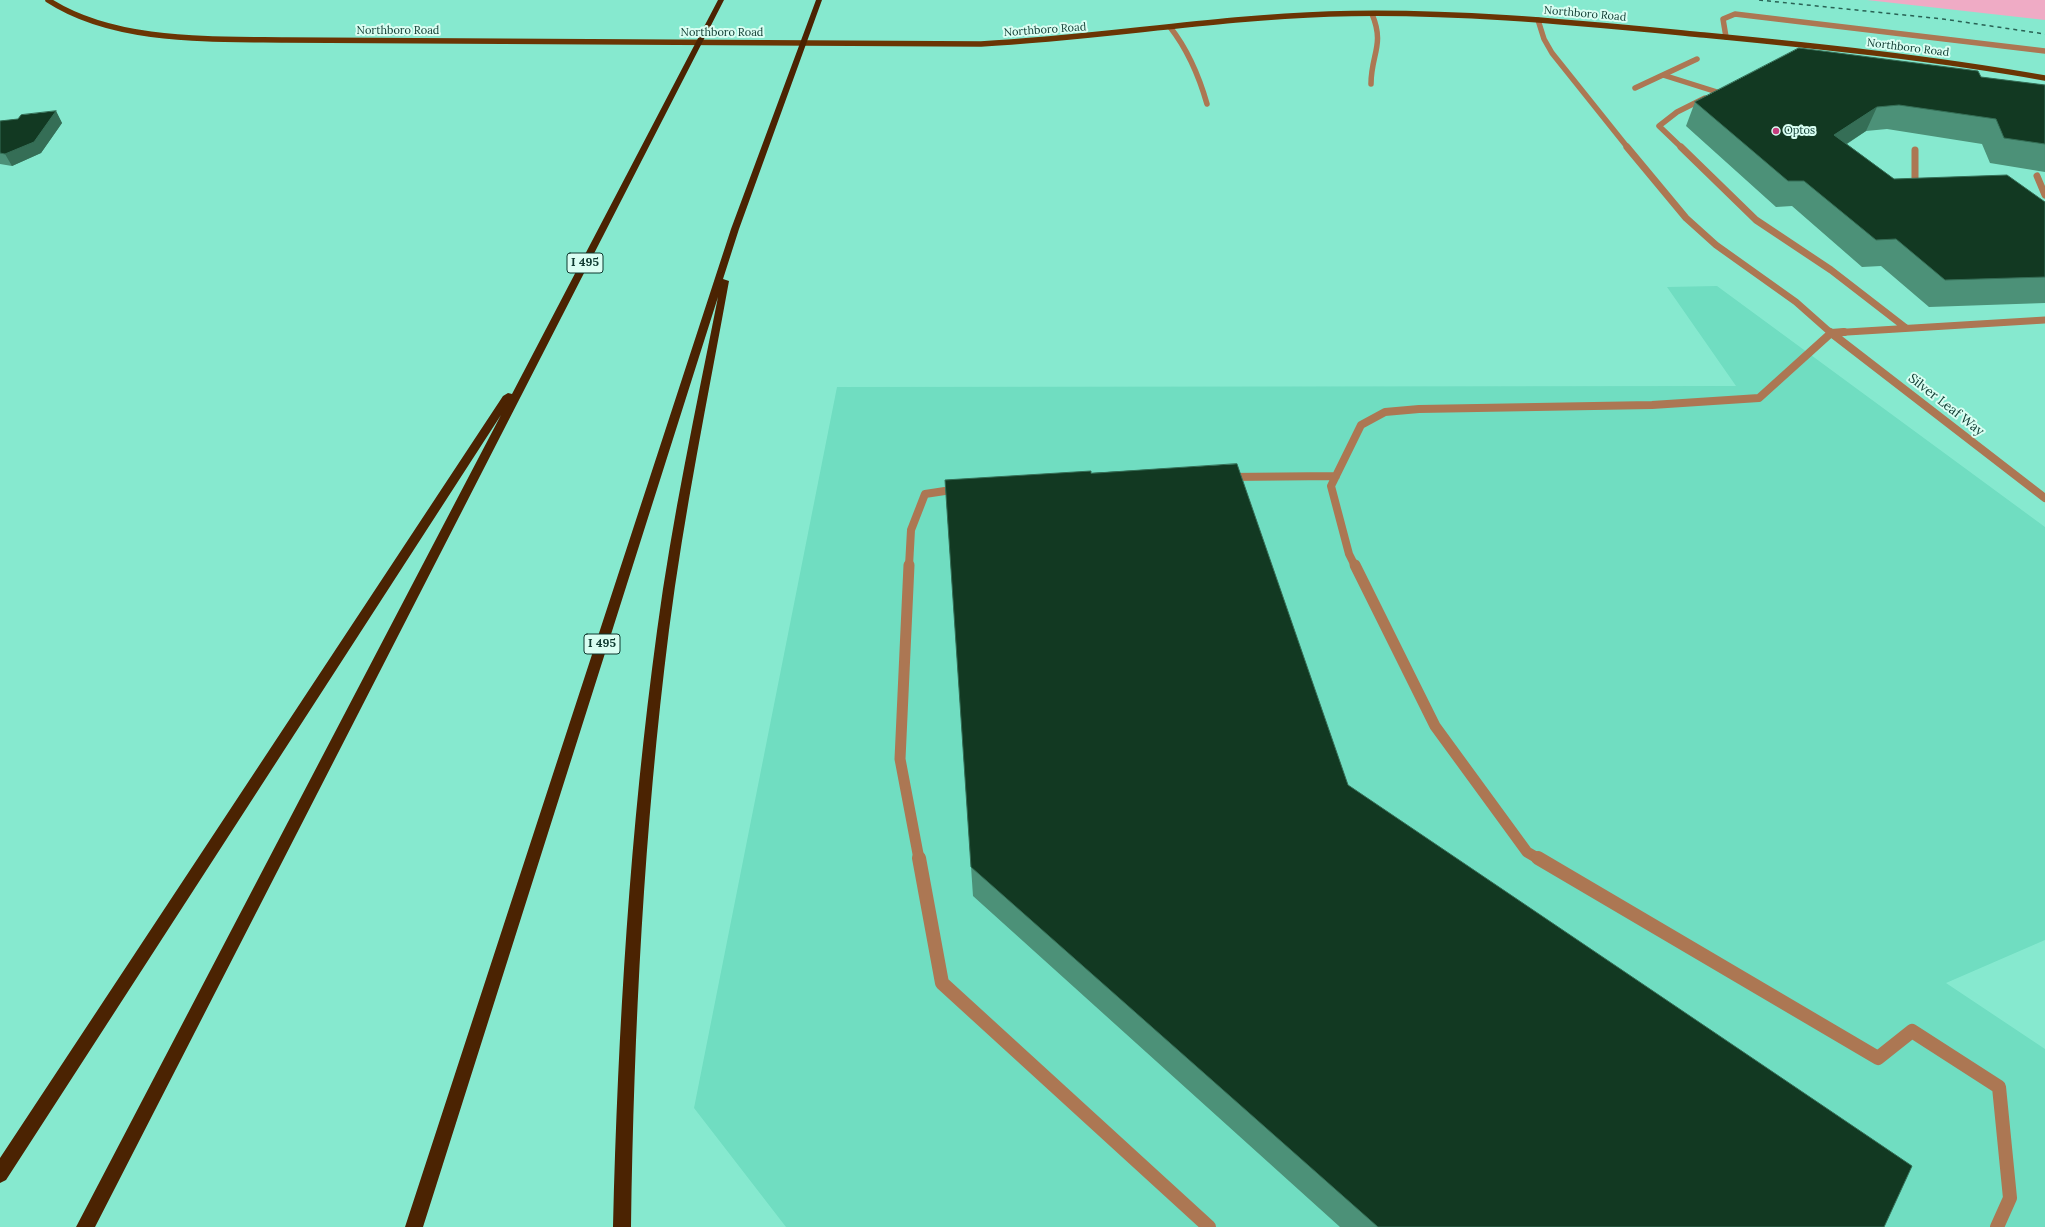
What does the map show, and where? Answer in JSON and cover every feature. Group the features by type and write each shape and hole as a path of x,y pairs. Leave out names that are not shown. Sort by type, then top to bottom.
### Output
{"highway":[{"name":"I 495","path":"85,1227 721,0"},
{"name":"I 495","path":"414,1227 735,229 819,0"},
{"path":"622,1227 626,1083 636,907 656,690 663,630 680,517 735,229"},
{"path":"0,1174 546,338"}],"main road":[{"name":"Northboro Road","path":"48,0 65,9 112,26 169,35 233,39 949,44 1046,41 1268,17 1372,14 1451,15 1538,20 1726,37 1890,55 2045,78"}],"lane":[{"path":"1371,84 1370,76 1379,43 1379,32 1372,14"},
{"path":"1726,37 1723,19 1735,14 2045,51"},
{"name":"Silver Leaf Way","path":"1538,20 1544,39 1552,53 1579,89 1686,218 1716,245 1802,307 1831,333 2042,497"},
{"path":"1170,27 1180,38 1190,57 1200,79 1207,104"},
{"path":"1635,88 1696,59"},
{"path":"1663,75 1717,92"},
{"path":"1723,89 1677,112 1659,126 1756,220 1831,270 1906,328"},
{"path":"1915,150 1915,181 1930,184"},
{"path":"2037,176 2045,195"},
{"path":"1997,1227 2010,1198 1999,1087 1912,1031 1878,1058 1527,852 1435,726 1350,554 1331,486 1361,425 1385,412 1419,409 1652,406 1759,398 1831,333 2045,320"},
{"path":"1218,478 1336,476"},
{"path":"970,488 925,494 911,530 900,759 942,983 1209,1227"}],"shaded area":[{"path":"1867,0 2045,0 2045,20"},
{"path":"1717,286 2045,527 2045,940 1946,983 2045,1049 2045,1227 786,1227 694,1108 837,387 1736,386 1667,287"}],"building":[{"path":"1799,48 1978,71 1981,77 2045,85 2045,144 2004,138 1996,119 1899,105 1877,107 1834,135 1894,179 2007,175 2045,202 2045,277 1945,280 1896,239 1876,240 1804,181 1788,181 1695,102"},
{"path":"56,111 34,142 5,154 0,153 0,121 18,119 21,115"},
{"path":"1237,464 1348,785 1912,1166 1884,1227 1378,1227 971,867 945,480"}],"railway":[{"path":"1759,0 1943,19 2045,34"}],"place":[{"name":"Optos","path":"1776,131"}]}
